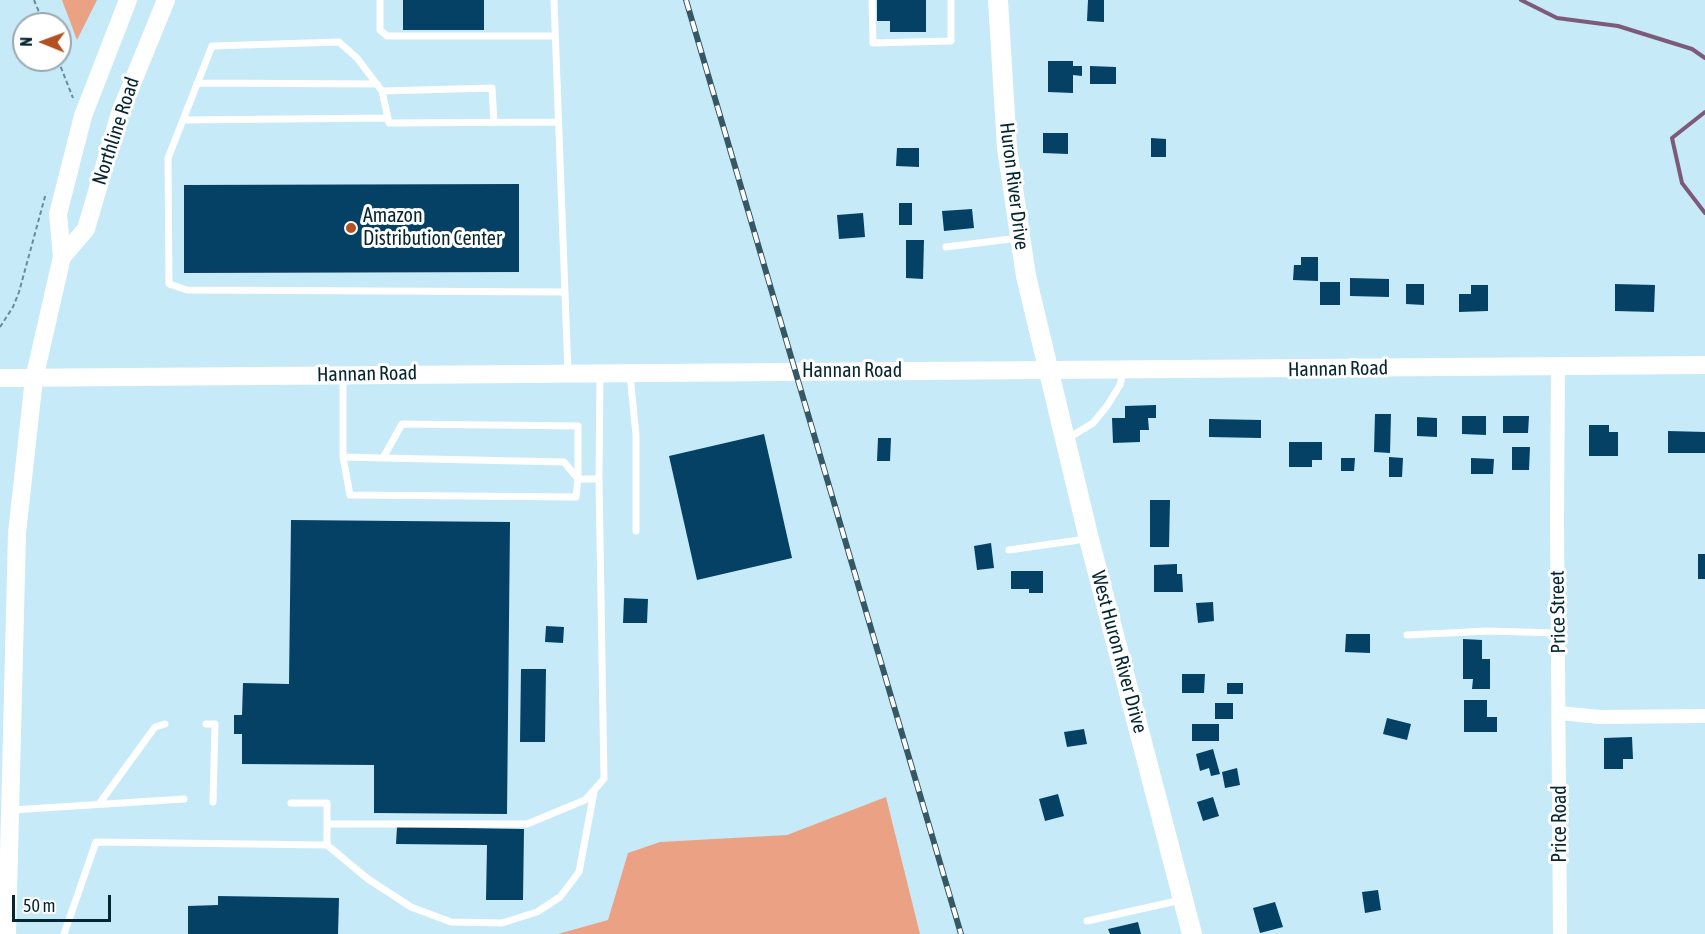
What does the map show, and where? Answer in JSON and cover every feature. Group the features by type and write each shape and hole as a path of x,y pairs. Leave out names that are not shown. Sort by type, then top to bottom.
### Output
{"main road":[{"name":"Huron River Drive","path":"998,0 1007,148 1019,238 1047,370"},
{"name":"West Huron River Drive","path":"1047,370 1192,934"}],"street":[{"name":"Northline Road","path":"7,934 12,810 13,642 17,533 34,379 62,258 58,214 83,116 128,0"},
{"name":"Northline Road","path":"62,258 86,229 100,172 120,113 166,0"},
{"name":"Hannan Road","path":"0,378 1705,365"},
{"name":"Price Street","path":"1558,366 1560,713"},
{"path":"1560,713 1600,717 1705,716"},
{"name":"Price Road","path":"1560,713 1560,934"}],"lane":[{"path":"380,0 380,30 387,36 554,36"},
{"path":"554,0 568,373"},
{"path":"872,0 873,43 951,41 951,0"},
{"path":"557,122 388,123 382,91 357,58 339,42 212,45 168,158 169,284 187,290 565,292"},
{"path":"197,83 377,84"},
{"path":"382,91 492,88 494,122"},
{"path":"183,120 388,118"},
{"path":"946,247 1019,238"},
{"path":"1065,440 1093,423 1120,385 1124,370"},
{"path":"327,824 527,824 585,800 604,779 598,479 600,373"},
{"path":"630,373 636,435 636,531"},
{"path":"343,374 343,457 350,495 576,497 578,426 402,424 383,458"},
{"path":"343,457 564,462 578,479"},
{"path":"578,479 598,479"},
{"path":"1010,550 1089,538"},
{"path":"1407,635 1488,630 1558,633"},
{"path":"99,804 155,727 165,724"},
{"path":"206,724 214,724 213,802"},
{"path":"64,934 96,842 327,845 368,879 411,907 451,922 502,923 537,912 560,897 579,872 594,790"},
{"path":"12,810 184,799"},
{"path":"291,803 327,803 327,845"},
{"path":"1087,921 1183,899"}],"path":[{"path":"63,72 83,116"}],"shaded area":[{"path":"62,0 97,0 77,40 72,27 72,12 66,12"},
{"path":"886,797 920,934 558,934 608,920 628,853 660,842 787,835"}],"building":[{"path":"403,0 484,0 484,30 403,30"},
{"path":"877,0 926,0 926,32 890,32 890,21 877,21"},
{"path":"1088,0 1104,0 1104,22 1087,21"},
{"path":"1048,61 1073,61 1073,66 1082,66 1082,76 1073,75 1073,93 1048,92"},
{"path":"1090,66 1116,67 1116,84 1090,84"},
{"path":"1043,133 1068,133 1068,154 1043,153"},
{"path":"1151,138 1166,139 1166,157 1151,157"},
{"path":"897,148 919,148 919,167 896,166"},
{"name":"Amazon Distribution Center","path":"519,184 519,272 184,273 184,185"},
{"path":"899,203 912,203 912,225 899,225"},
{"path":"972,209 974,228 944,231 942,211"},
{"path":"863,213 865,237 839,239 837,215"},
{"path":"906,240 924,240 923,279 906,278"},
{"path":"1301,257 1318,257 1318,281 1293,280 1294,265 1301,265"},
{"path":"1350,278 1389,279 1389,297 1350,296"},
{"path":"1320,282 1340,282 1340,305 1320,305"},
{"path":"1406,284 1424,284 1424,305 1406,304"},
{"path":"1615,284 1655,285 1654,312 1615,311"},
{"path":"1471,285 1488,285 1488,311 1459,312 1459,294 1471,294"},
{"path":"1156,405 1156,418 1148,418 1149,430 1140,430 1140,442 1113,443 1112,418 1125,418 1125,406"},
{"path":"1375,414 1391,414 1390,453 1374,452"},
{"path":"1462,416 1486,416 1486,435 1462,434"},
{"path":"1503,416 1529,416 1528,433 1503,433"},
{"path":"1417,417 1437,418 1437,437 1417,436"},
{"path":"1209,419 1261,420 1261,438 1209,437"},
{"path":"1589,425 1609,425 1609,432 1618,432 1618,456 1589,456"},
{"path":"1668,431 1705,432 1705,453 1668,453"},
{"path":"764,434 792,558 697,580 669,456"},
{"path":"878,438 891,438 890,461 877,461"},
{"path":"1289,442 1322,442 1322,460 1312,460 1312,467 1289,467"},
{"path":"1512,447 1530,447 1529,470 1512,470"},
{"path":"1389,457 1403,458 1402,477 1389,477"},
{"path":"1341,458 1355,458 1354,471 1341,471"},
{"path":"1471,458 1494,459 1493,474 1471,474"},
{"path":"1150,500 1170,500 1169,547 1150,547"},
{"path":"291,520 510,522 507,814 374,813 374,765 242,764 242,734 234,734 234,715 242,715 243,683 289,684"},
{"path":"991,543 994,568 977,570 974,546"},
{"path":"1698,554 1705,554 1705,579 1698,579"},
{"path":"1177,564 1177,574 1182,574 1183,592 1154,592 1154,565"},
{"path":"1011,571 1043,571 1043,593 1029,593 1029,589 1011,589"},
{"path":"624,598 648,599 647,623 623,623"},
{"path":"1213,602 1214,621 1198,623 1196,603"},
{"path":"546,626 564,627 563,643 545,642"},
{"path":"1346,634 1370,634 1370,653 1345,652"},
{"path":"1463,639 1482,640 1482,659 1490,659 1490,689 1472,689 1473,679 1463,679"},
{"path":"521,669 546,669 545,742 520,742"},
{"path":"1182,674 1205,674 1204,693 1182,693"},
{"path":"1227,683 1243,683 1243,694 1227,694"},
{"path":"1464,700 1487,700 1487,717 1497,717 1497,732 1464,732"},
{"path":"1215,703 1233,703 1233,719 1215,719"},
{"path":"1387,718 1411,724 1407,740 1383,734"},
{"path":"1192,724 1219,724 1219,741 1192,741"},
{"path":"1084,729 1087,744 1067,747 1064,732"},
{"path":"1632,737 1633,759 1623,759 1623,769 1604,769 1604,738"},
{"path":"1213,749 1220,774 1211,776 1209,768 1200,771 1196,754"},
{"path":"1237,768 1240,785 1225,788 1222,772"},
{"path":"1058,794 1064,816 1045,821 1039,799"},
{"path":"1213,797 1219,816 1203,821 1197,802"},
{"path":"397,827 524,829 523,900 486,900 487,845 396,844"},
{"path":"1378,890 1381,910 1365,913 1362,892"},
{"path":"218,896 339,898 338,934 188,934 188,906 218,905"},
{"path":"1275,902 1283,927 1260,933 1253,908"},
{"path":"1138,922 1141,934 1110,934 1108,929"}],"waterway":[{"path":"1521,0 1557,18 1618,26 1692,49 1705,58"},
{"path":"1705,112 1672,138 1682,183 1705,213"}],"railway":[{"path":"686,0 961,934"}],"place":[{"name":"Amazon Distribution Center","path":"351,228"}]}
